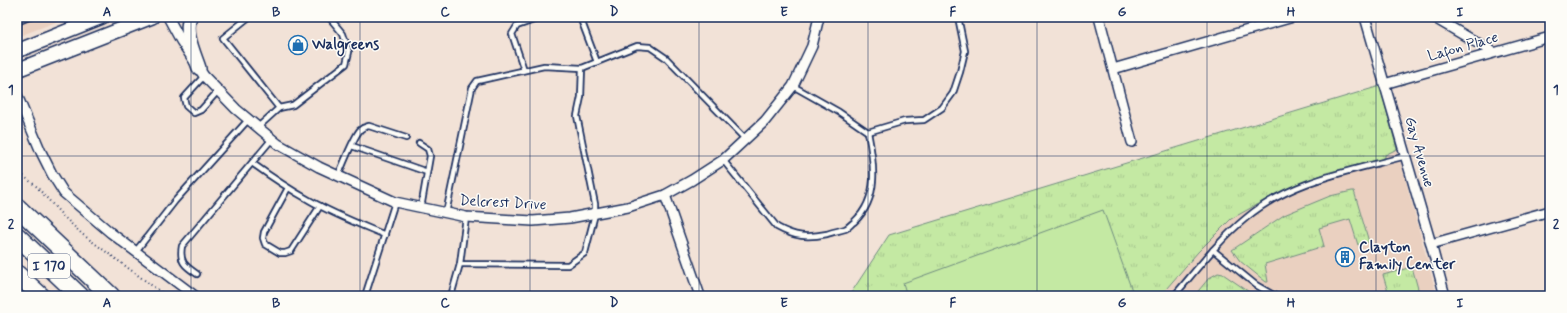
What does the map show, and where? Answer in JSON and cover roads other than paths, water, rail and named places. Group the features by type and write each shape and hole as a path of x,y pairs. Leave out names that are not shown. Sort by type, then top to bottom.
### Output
{"highway":[{"path":"17,207 111,296"},
{"name":"I 170","path":"17,236 80,296"},
{"name":"I 170","path":"17,274 41,296"}],"main road":[{"path":"17,70 152,17"},
{"path":"190,17 188,24 188,35 202,72"},
{"path":"17,51 98,18"}],"street":[{"name":"Delcrest Drive","path":"168,17 181,41 202,72 218,91 256,128 278,144 338,176 396,202 466,217 533,221 570,218 628,207 665,195 723,160 765,121 793,86 812,46 819,17"},
{"path":"1099,17 1132,142"},
{"path":"1113,69 1293,17"},
{"name":"Gay Avenue","path":"1365,17 1445,296"},
{"path":"1433,17 1493,52"},
{"path":"98,18 103,36"},
{"name":"Lafon Place","path":"1384,84 1550,36"},
{"path":"17,96 41,152 64,193 111,233 195,296"},
{"path":"665,195 700,296"},
{"path":"1431,244 1550,211"}],"lane":[{"path":"17,22 29,17"},
{"path":"249,17 224,38 279,108"},
{"path":"256,128 279,108 293,105 346,64 349,52 343,34 329,17"},
{"path":"524,70 512,34 517,26 542,17"},
{"path":"580,17 597,62"},
{"path":"868,132 905,121 924,120 942,108 953,93 965,51 958,17"},
{"path":"446,213 472,88 477,81 544,66 582,68 637,46 650,47 666,58 746,140"},
{"path":"460,264 568,265 585,253 595,214 595,204 577,116 581,97 582,68"},
{"path":"202,72 184,98 186,106 194,112 201,110 218,91"},
{"path":"723,160 777,227 788,233 801,237 846,229 862,215 871,199 873,156 868,132 839,112 793,86"},
{"path":"136,251 175,201 248,120"},
{"path":"338,176 352,146 360,131 364,127 369,126 406,138"},
{"path":"197,274 185,265 181,253 182,246 272,139"},
{"path":"419,143 428,148 430,156 421,208"},
{"path":"352,146 427,172"},
{"path":"1174,296 1229,232 1269,202 1295,188 1332,176 1406,156"},
{"path":"252,163 288,188 320,206 385,235"},
{"path":"288,188 264,232 263,238 265,244 280,252 285,253 291,251 320,206"},
{"path":"365,296 396,202"},
{"path":"451,296 460,264 466,217"},
{"path":"1213,250 1256,285 1275,296"}],"place":[{"name":"Walgreens","path":"298,45"},
{"name":"Clayton Family Center","path":"1345,257"}]}
